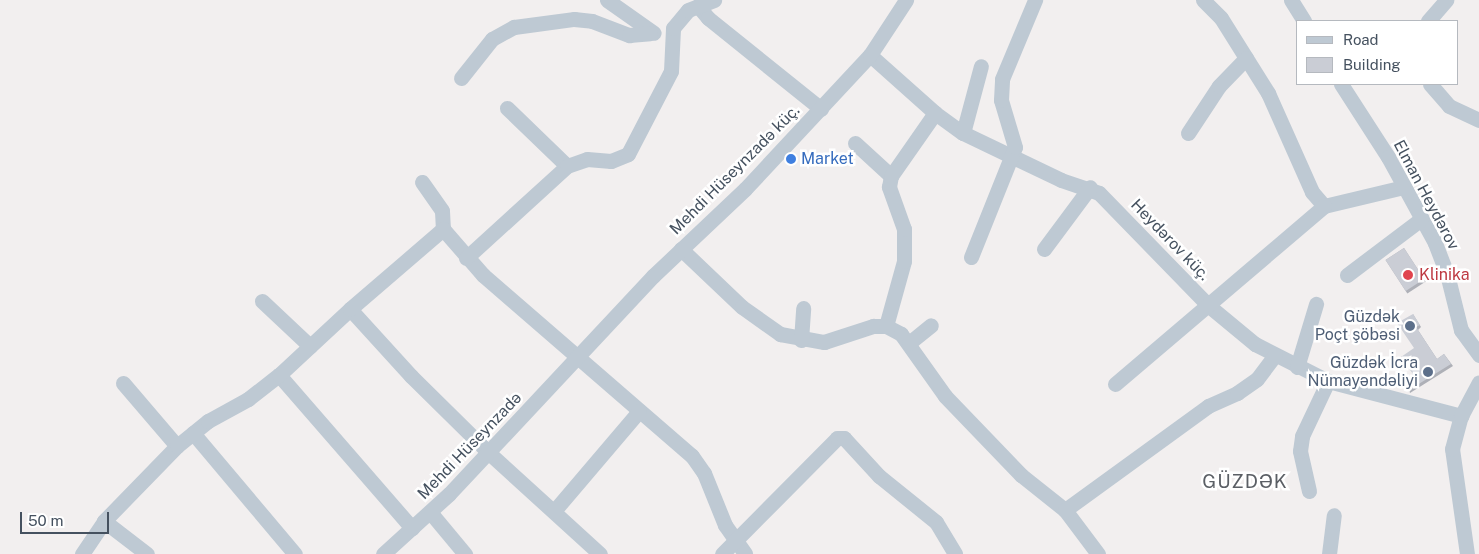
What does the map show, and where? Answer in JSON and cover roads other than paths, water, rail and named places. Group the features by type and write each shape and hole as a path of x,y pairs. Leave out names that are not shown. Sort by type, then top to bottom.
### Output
{"street":[{"path":"607,0 650,33"},
{"path":"466,258 567,166 587,159 611,161 628,154 671,71 671,36 680,18 698,6 714,0"},
{"name":"Mehdi Hüseynzadə küç.","path":"578,358 681,249 719,216 821,109 870,55 906,0"},
{"path":"971,256 994,192 1012,158 1015,146 1001,100 1002,79 1035,0"},
{"path":"1203,0 1221,18 1268,93 1312,192 1324,206"},
{"path":"1292,0 1303,20"},
{"path":"1429,20 1446,0"},
{"path":"698,6 708,18 821,109"},
{"path":"461,78 492,39 514,27 574,19 592,21 629,35 650,33 671,36"},
{"name":"Heydərov küç.","path":"870,55 935,113 963,133 1061,180 1090,187 1108,200 1209,306 1255,344 1275,356 1328,381 1461,416"},
{"path":"1188,133 1220,86 1246,58"},
{"path":"963,133 980,66"},
{"path":"1431,85 1449,106 1479,120"},
{"name":"Elman Heydərov","path":"1348,87 1404,187 1447,274 1461,330 1479,355"},
{"path":"507,108 567,166"},
{"path":"886,326 904,261 904,229 889,187 891,176 935,113"},
{"path":"856,143 891,176"},
{"path":"422,182 442,211 443,229 466,258 497,288 640,411 697,463 734,541 744,554"},
{"path":"1044,249 1090,187"},
{"path":"1115,384 1209,306 1324,206 1404,187"},
{"path":"1347,275 1420,219"},
{"path":"82,554 104,521 177,446 208,421 248,399 279,375 350,308 443,229"},
{"path":"681,249 767,327 801,340 836,341 874,326 886,326 909,342 927,373 1021,476 1065,510 1098,554"},
{"path":"262,302 310,346"},
{"path":"1297,367 1316,304"},
{"path":"350,308 411,376 489,453 600,554"},
{"path":"801,340 803,308"},
{"path":"909,342 931,325"},
{"path":"1065,510 1208,406 1237,393 1257,380 1275,356"},
{"name":"Mehdi Hüseynzadə","path":"383,554 430,512 489,453 578,358"},
{"path":"279,375 412,528"},
{"path":"1309,491 1300,450 1302,436 1328,381"},
{"path":"1467,554 1453,470 1452,449 1461,416 1479,382"},
{"path":"123,384 177,446"},
{"path":"554,512 640,411"},
{"path":"193,433 295,554"},
{"path":"722,554 837,438 844,438 879,476 936,522 955,554"},
{"path":"430,512 465,554"},
{"path":"1329,554 1334,515"},
{"path":"104,521 148,554"}],"place":[{"name":"Market","path":"791,159"},
{"name":"Klinika","path":"1408,275"},
{"name":"Güzdək Poçt şöbəsi","path":"1410,326"},
{"name":"Güzdək İcra Nümayəndəliyi","path":"1428,372"}],"district":[{"name":"GÜZDƏK","path":"1245,482"}]}
